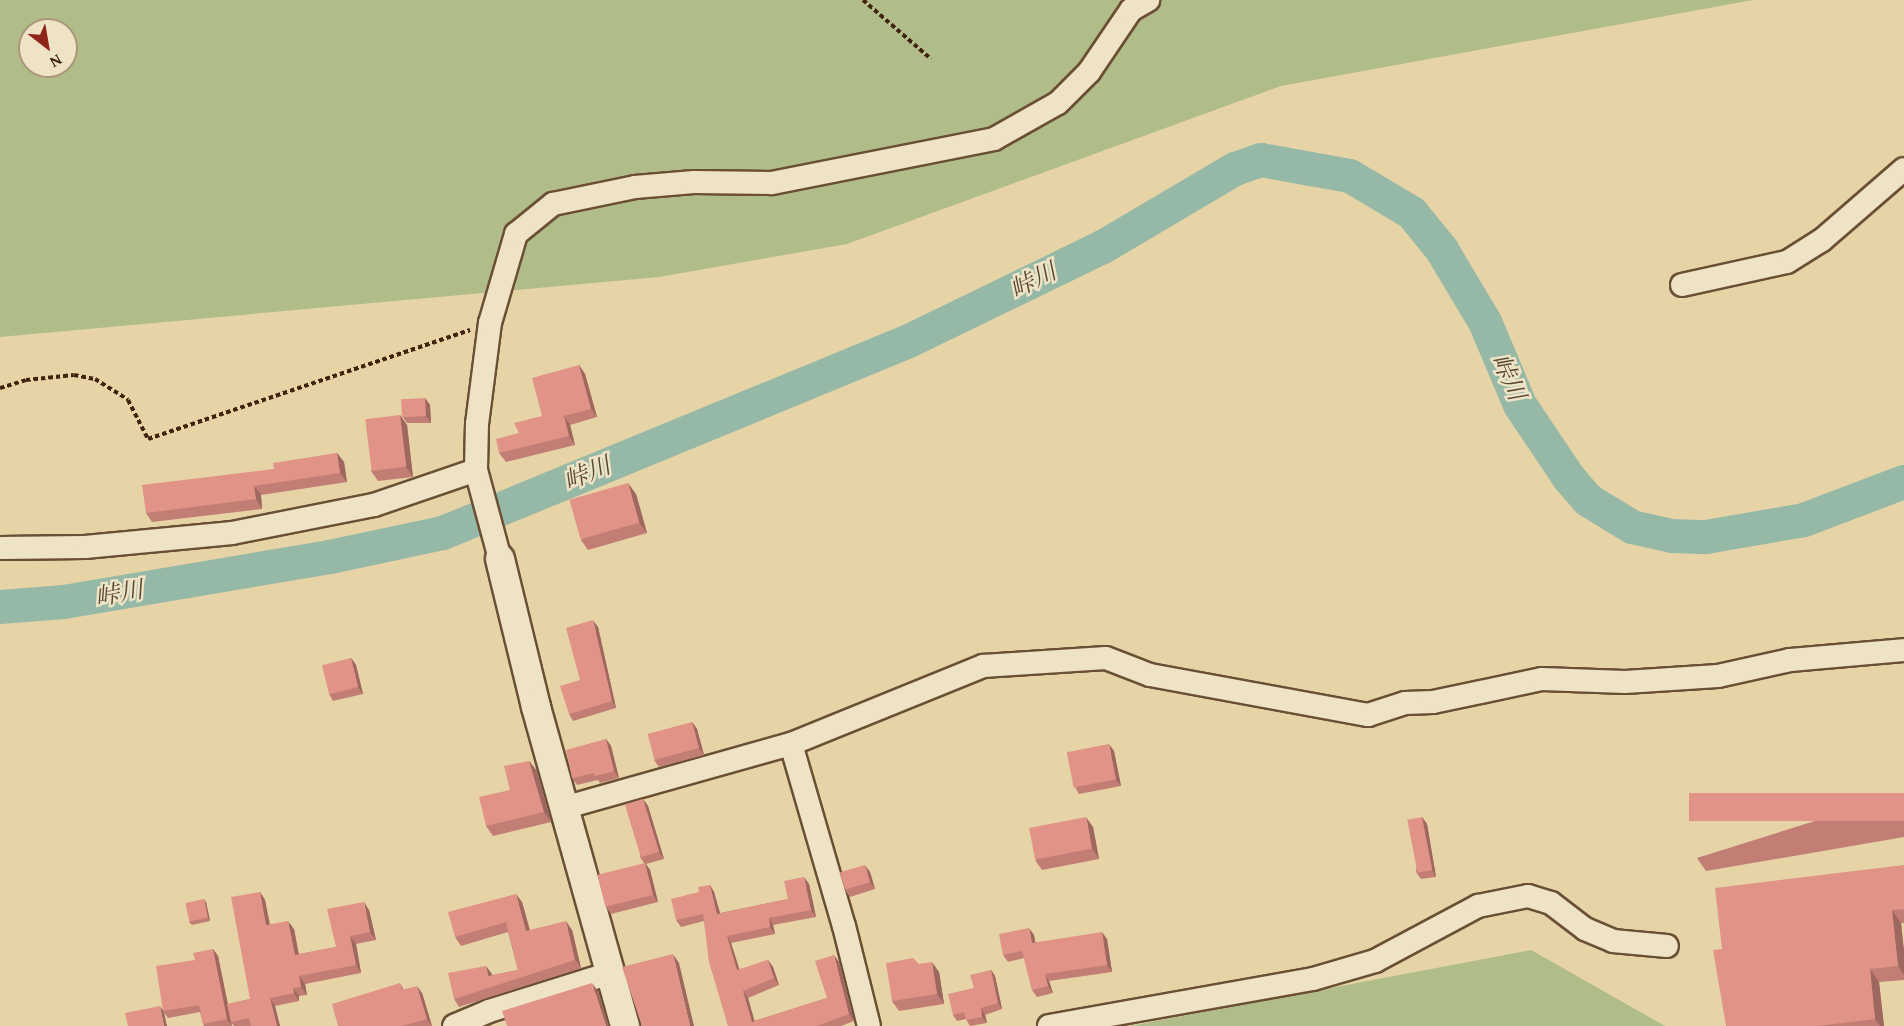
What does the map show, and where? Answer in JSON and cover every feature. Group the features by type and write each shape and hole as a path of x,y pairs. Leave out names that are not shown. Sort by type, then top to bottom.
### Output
{"street":[{"path":"625,1026 607,974 476,470 477,424 490,323 516,234 553,204 635,187 694,182 772,183 994,139 1058,103 1089,72 1131,10 1148,0"},
{"path":"1682,285 1786,261 1822,240 1904,169"},
{"path":"0,548 85,547 232,532 374,505 476,470"},
{"path":"563,808 791,744 983,666 1064,658 1106,658 1150,675 1368,715 1405,703 1433,702 1542,679 1625,682 1718,676 1790,660 1904,650"},
{"path":"791,744 844,926 869,1026"},
{"path":"1049,1026 1314,979 1376,961 1478,906 1528,896 1551,903 1585,929 1613,941 1666,946"},
{"path":"454,1026 489,1011 607,974"}],"path":[{"path":"863,0 931,59"},
{"path":"0,388 26,380 74,375 95,379 128,399 148,439 490,323"}],"green space":[{"path":"0,0 1753,0 1281,86 847,244 659,277 0,337"},
{"path":"1531,950 1665,1026 1130,1026"}],"building":[{"path":"579,365 591,409 564,416 569,436 499,453 496,439 519,433 514,423 542,416 532,378"},
{"path":"425,398 426,416 402,417 401,399"},
{"path":"400,415 406,467 372,471 365,419"},
{"path":"337,453 340,473 254,486 256,499 146,513 142,485 274,469 273,463"},
{"path":"628,483 639,522 581,539 569,500"},
{"path":"593,620 612,701 569,714 560,686 580,680 566,628"},
{"path":"351,658 358,687 329,694 322,665"},
{"path":"692,722 699,748 655,760 648,734"},
{"path":"606,739 614,771 595,776 594,773 572,778 566,750"},
{"path":"1109,744 1116,779 1074,788 1067,752"},
{"path":"529,761 544,812 486,826 479,797 510,790 504,766"},
{"path":"1689,793 1904,793 1904,821 1689,821"},
{"path":"643,799 659,852 641,857 625,805"},
{"path":"1086,817 1092,848 1035,859 1029,828"},
{"path":"1422,817 1432,870 1418,873 1407,820"},
{"path":"645,863 653,895 605,907 597,875"},
{"path":"865,865 870,882 845,889 840,872"},
{"path":"1904,865 1904,909 1892,910 1898,966 1870,969 1875,1019 1817,1026 1726,1026 1713,950 1722,949 1715,888"},
{"path":"804,877 811,910 769,918 770,927 727,936 737,970 768,960 774,978 743,991 752,1022 827,998 815,961 834,955 849,1014 817,1026 728,1026 709,962 703,914 676,920 671,899 699,892 698,887 710,885 717,914 788,899 784,881"},
{"path":"260,892 266,925 288,921 295,955 336,947 327,909 364,902 370,932 350,936 356,965 299,976 301,987 293,988 294,993 270,998 277,1026 251,1026 249,1018 231,1022 227,1004 250,999 231,897"},
{"path":"516,894 526,931 566,921 575,960 454,999 448,973 486,966 488,976 518,970 506,922 455,937 448,912"},
{"path":"204,899 208,918 189,922 185,903"},
{"path":"1029,928 1032,943 1102,932 1107,965 1045,974 1048,986 1032,990 1022,951 1003,955 999,934"},
{"path":"213,949 227,1019 203,1024 199,1005 163,1011 156,966 195,960 193,953"},
{"path":"673,954 690,1026 642,1026 622,967"},
{"path":"913,958 919,964 932,962 937,994 892,1001 886,963"},
{"path":"991,970 998,1003 981,1008 982,1017 966,1020 964,1012 953,1015 948,994 974,988 970,975"},
{"path":"400,983 402,990 417,986 427,1019 402,1026 338,1026 332,1004"},
{"path":"592,983 606,1026 507,1026 502,1011"},
{"path":"160,1006 164,1026 128,1026 125,1013"}],"waterway":[{"name":"峠川","path":"0,607 64,602 330,557 443,533 909,341 1103,247 1235,169 1261,160 1350,176 1412,213 1442,250 1485,322 1520,405 1569,478 1588,500 1632,527 1672,536 1706,537 1804,520 1904,482"}]}
